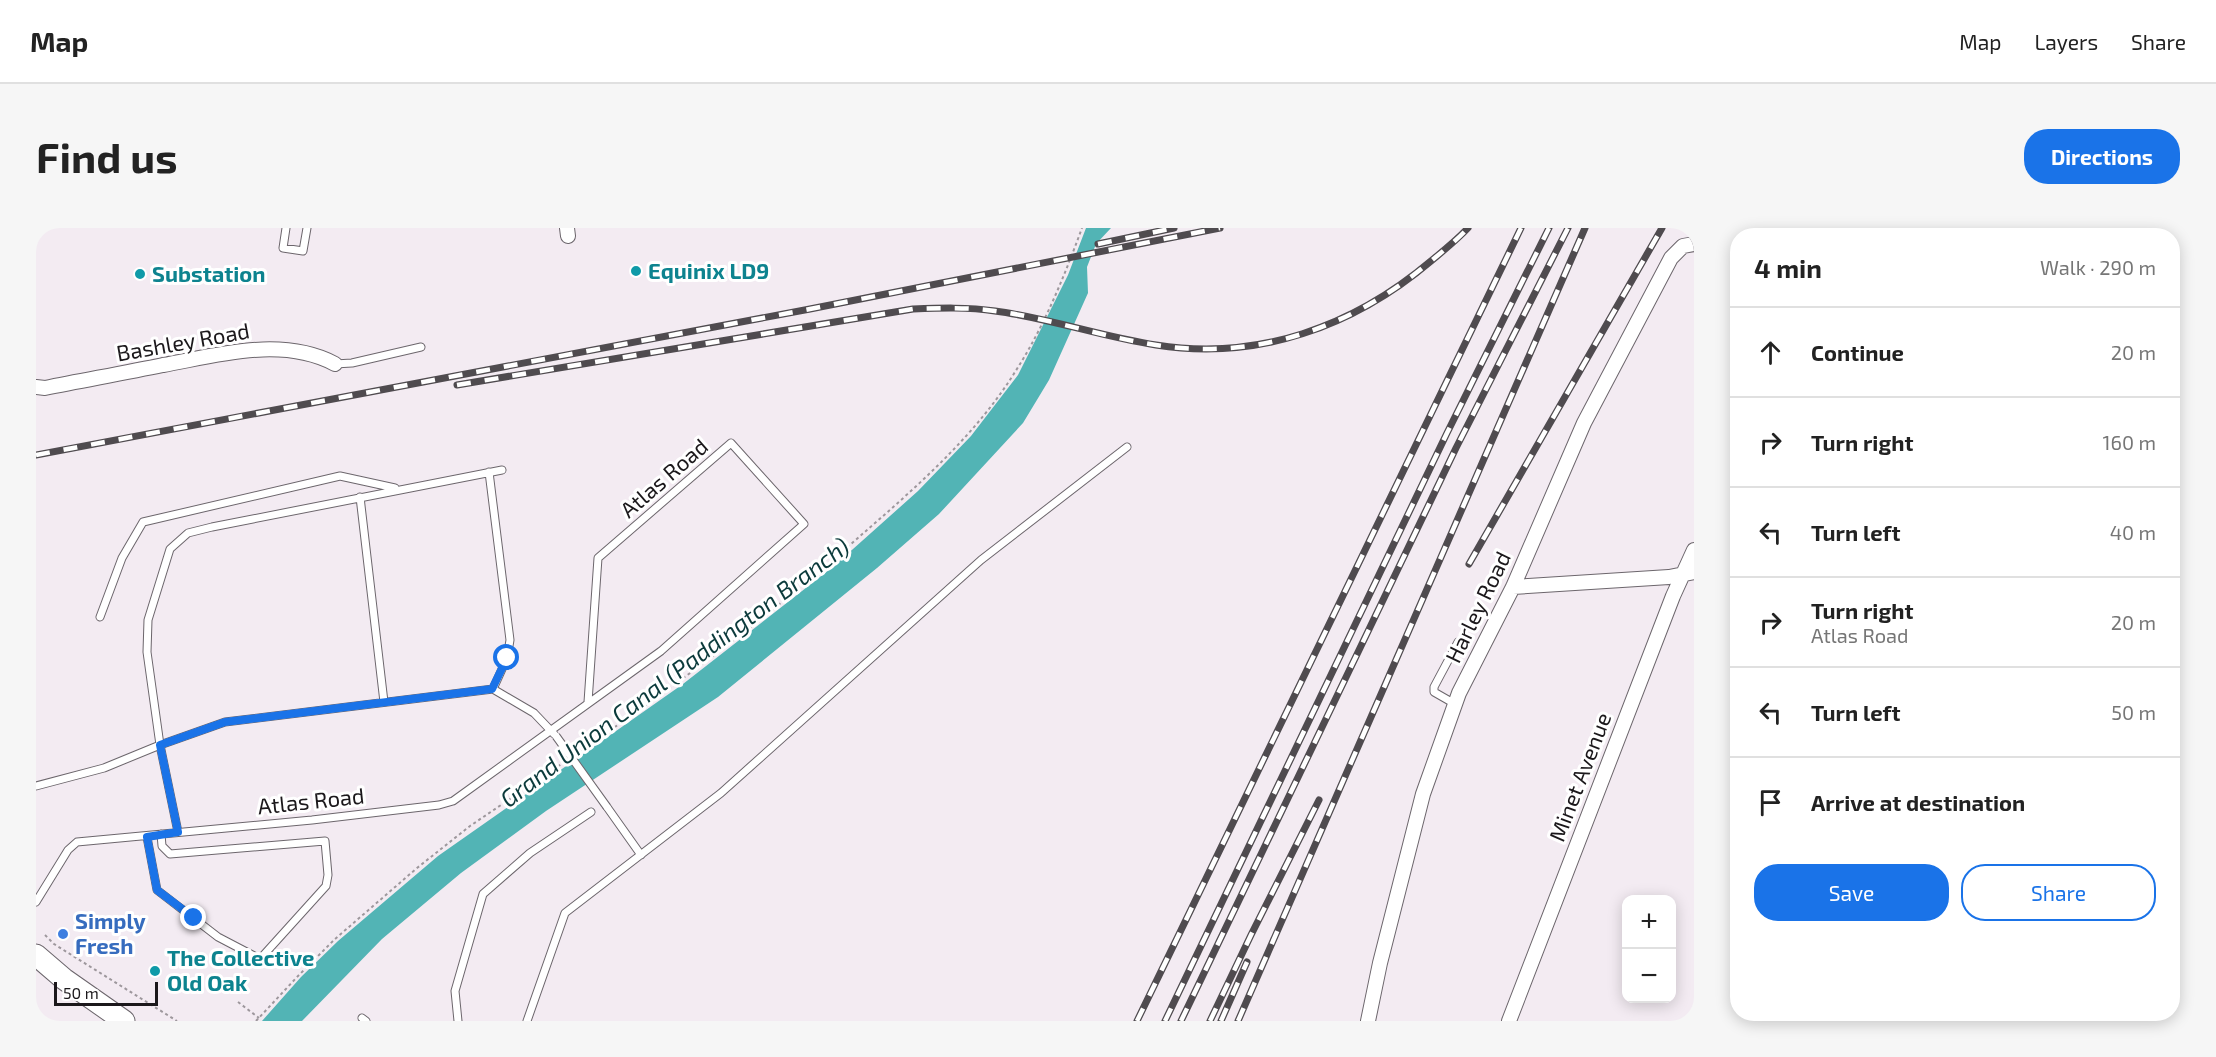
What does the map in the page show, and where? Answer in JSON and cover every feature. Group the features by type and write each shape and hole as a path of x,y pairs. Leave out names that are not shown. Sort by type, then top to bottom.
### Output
{"main road":[{"path":"36,955 64,979 123,1021"}],"street":[{"name":"Harley Road","path":"1368,1021 1423,794 1455,704 1513,587 1584,423 1671,258 1683,246 1694,243"},
{"name":"Bashley Road","path":"36,387 45,388 239,351 288,350 317,354 335,364"},
{"name":"Minet Avenue","path":"1509,1021 1688,574 1694,550"},
{"path":"1513,587 1669,578 1688,574"}],"lane":[{"path":"286,228 283,248 303,251 307,228"},
{"path":"335,364 352,363 422,347"},
{"name":"Atlas Road","path":"36,902 68,850 77,842 312,820 439,806 453,801 554,733 588,702 662,651 804,524 731,444 598,558 588,702"},
{"path":"526,1021 565,913 721,794 981,560 1127,447"},
{"path":"178,832 160,745 147,652 148,620 170,549 188,534 204,529 502,470"},
{"path":"489,472 510,640 507,658 492,689"},
{"path":"100,617 122,558 142,522 340,476 401,489"},
{"path":"360,497 384,702"},
{"path":"1455,704 1434,692 1434,687 1458,642"},
{"path":"36,786 104,768 225,722 492,689 534,713 554,733 641,855"},
{"path":"458,1021 455,991 483,894 530,854 591,812"},
{"path":"147,837 157,890 218,937 260,959 326,886 328,875 325,841 170,854 162,846 161,834"}],"path":[{"path":"579,752 700,665 791,594 915,488 969,433 1015,373 1066,272 1082,228"},
{"path":"238,1002 258,1020 335,939 417,868 470,826 570,758"},
{"path":"45,935 54,944 177,1021"}],"water":[{"path":"1086,228 1111,228 1096,244 1087,267 1088,293 1049,380 1023,423 939,514 877,568 718,697 546,811 461,873 382,939 302,1021 262,1021 301,977 338,941 438,856 683,684 834,566 918,491 971,436 1018,375 1068,275"}],"railway":[{"path":"1098,244 1174,228"},
{"path":"36,455 810,309 1220,228"},
{"path":"457,385 913,309 964,308 995,311 1136,342 1194,349 1231,348 1267,343 1302,334 1337,321 1369,304 1401,284 1431,261 1468,228"},
{"path":"1137,1021 1521,228"},
{"path":"1165,1021 1447,433 1549,228"},
{"path":"1181,1021 1456,448 1568,228"},
{"path":"1238,1021 1585,228"},
{"path":"1469,564 1662,228"},
{"path":"1210,1021 1319,800"},
{"path":"1221,1021 1247,962"}],"place":[{"name":"Equinix LD9","path":"636,271"},
{"name":"Substation","path":"140,274"},
{"name":"Simply Fresh","path":"63,934"},
{"name":"The Collective Old Oak","path":"155,971"}],"route":[{"path":"194,918 157,890 147,837 178,832 160,745 225,722 492,689 507,658"}],"water label":[{"name":"Grand Union Canal (Paddington Branch)","path":"675,673"}]}
